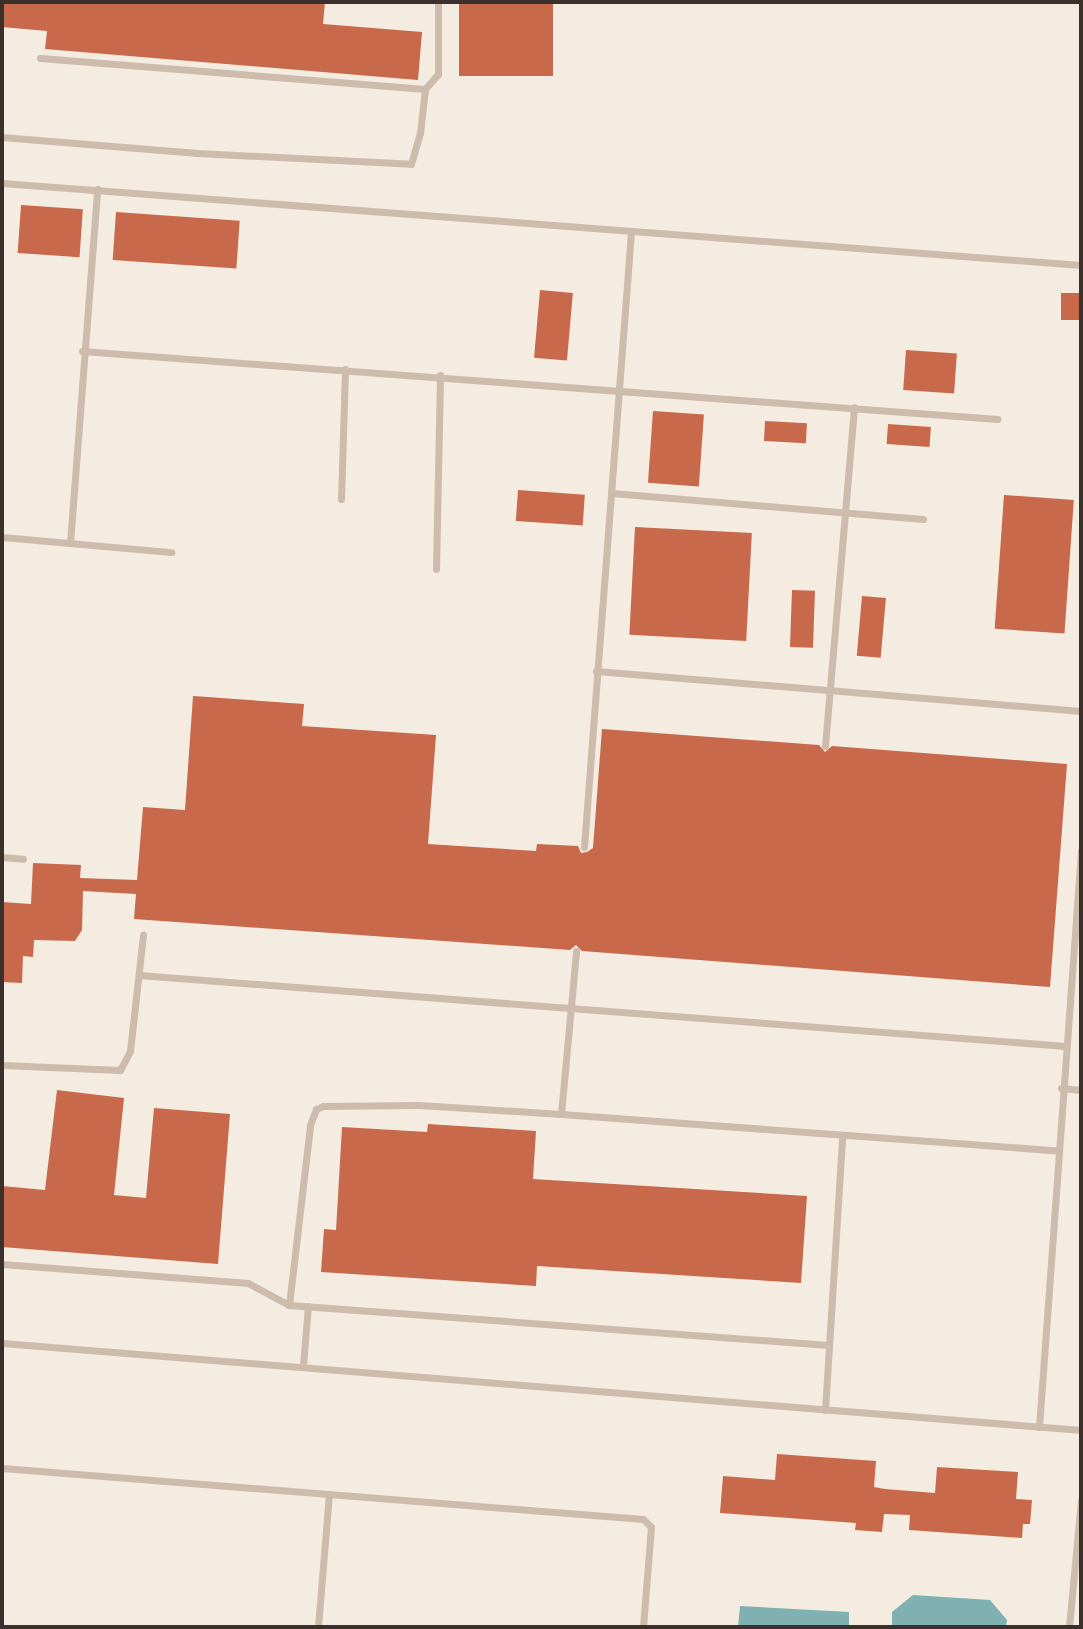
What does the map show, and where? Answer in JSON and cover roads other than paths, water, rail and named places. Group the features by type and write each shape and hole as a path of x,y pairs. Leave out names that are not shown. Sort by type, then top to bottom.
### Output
{"lane":[{"path":"2,137 197,153 411,164 420,133 425,89 438,74 438,2"},
{"path":"40,58 425,89"},
{"path":"2,183 1081,265"},
{"path":"70,543 82,351 97,189"},
{"path":"584,847 631,232"},
{"path":"82,351 620,388 997,419"},
{"path":"341,499 345,369"},
{"path":"436,569 440,375"},
{"path":"825,746 854,407"},
{"path":"612,493 923,519"},
{"path":"2,537 171,552"},
{"path":"596,671 1081,711"},
{"path":"1039,1427 1061,1088 1081,851"},
{"path":"2,857 23,859"},
{"path":"2,1065 120,1070 130,1051 143,935"},
{"path":"561,1114 576,951"},
{"path":"139,975 1065,1046"},
{"path":"1061,1088 1081,1090"},
{"path":"289,1305 310,1125 316,1109 323,1106 419,1105 1057,1150"},
{"path":"825,1410 842,1136"},
{"path":"2,1264 248,1283 289,1305 829,1345"},
{"path":"303,1365 308,1306"},
{"path":"2,1343 1081,1430"},
{"path":"2,1468 643,1519 651,1527 643,1627"},
{"path":"318,1627 329,1494"},
{"path":"1069,1627 1081,1501"}],"water":[{"path":"913,1595 990,1600 1007,1620 1006,1627 892,1627 892,1612"},
{"path":"740,1606 849,1612 849,1627 738,1627"}]}
